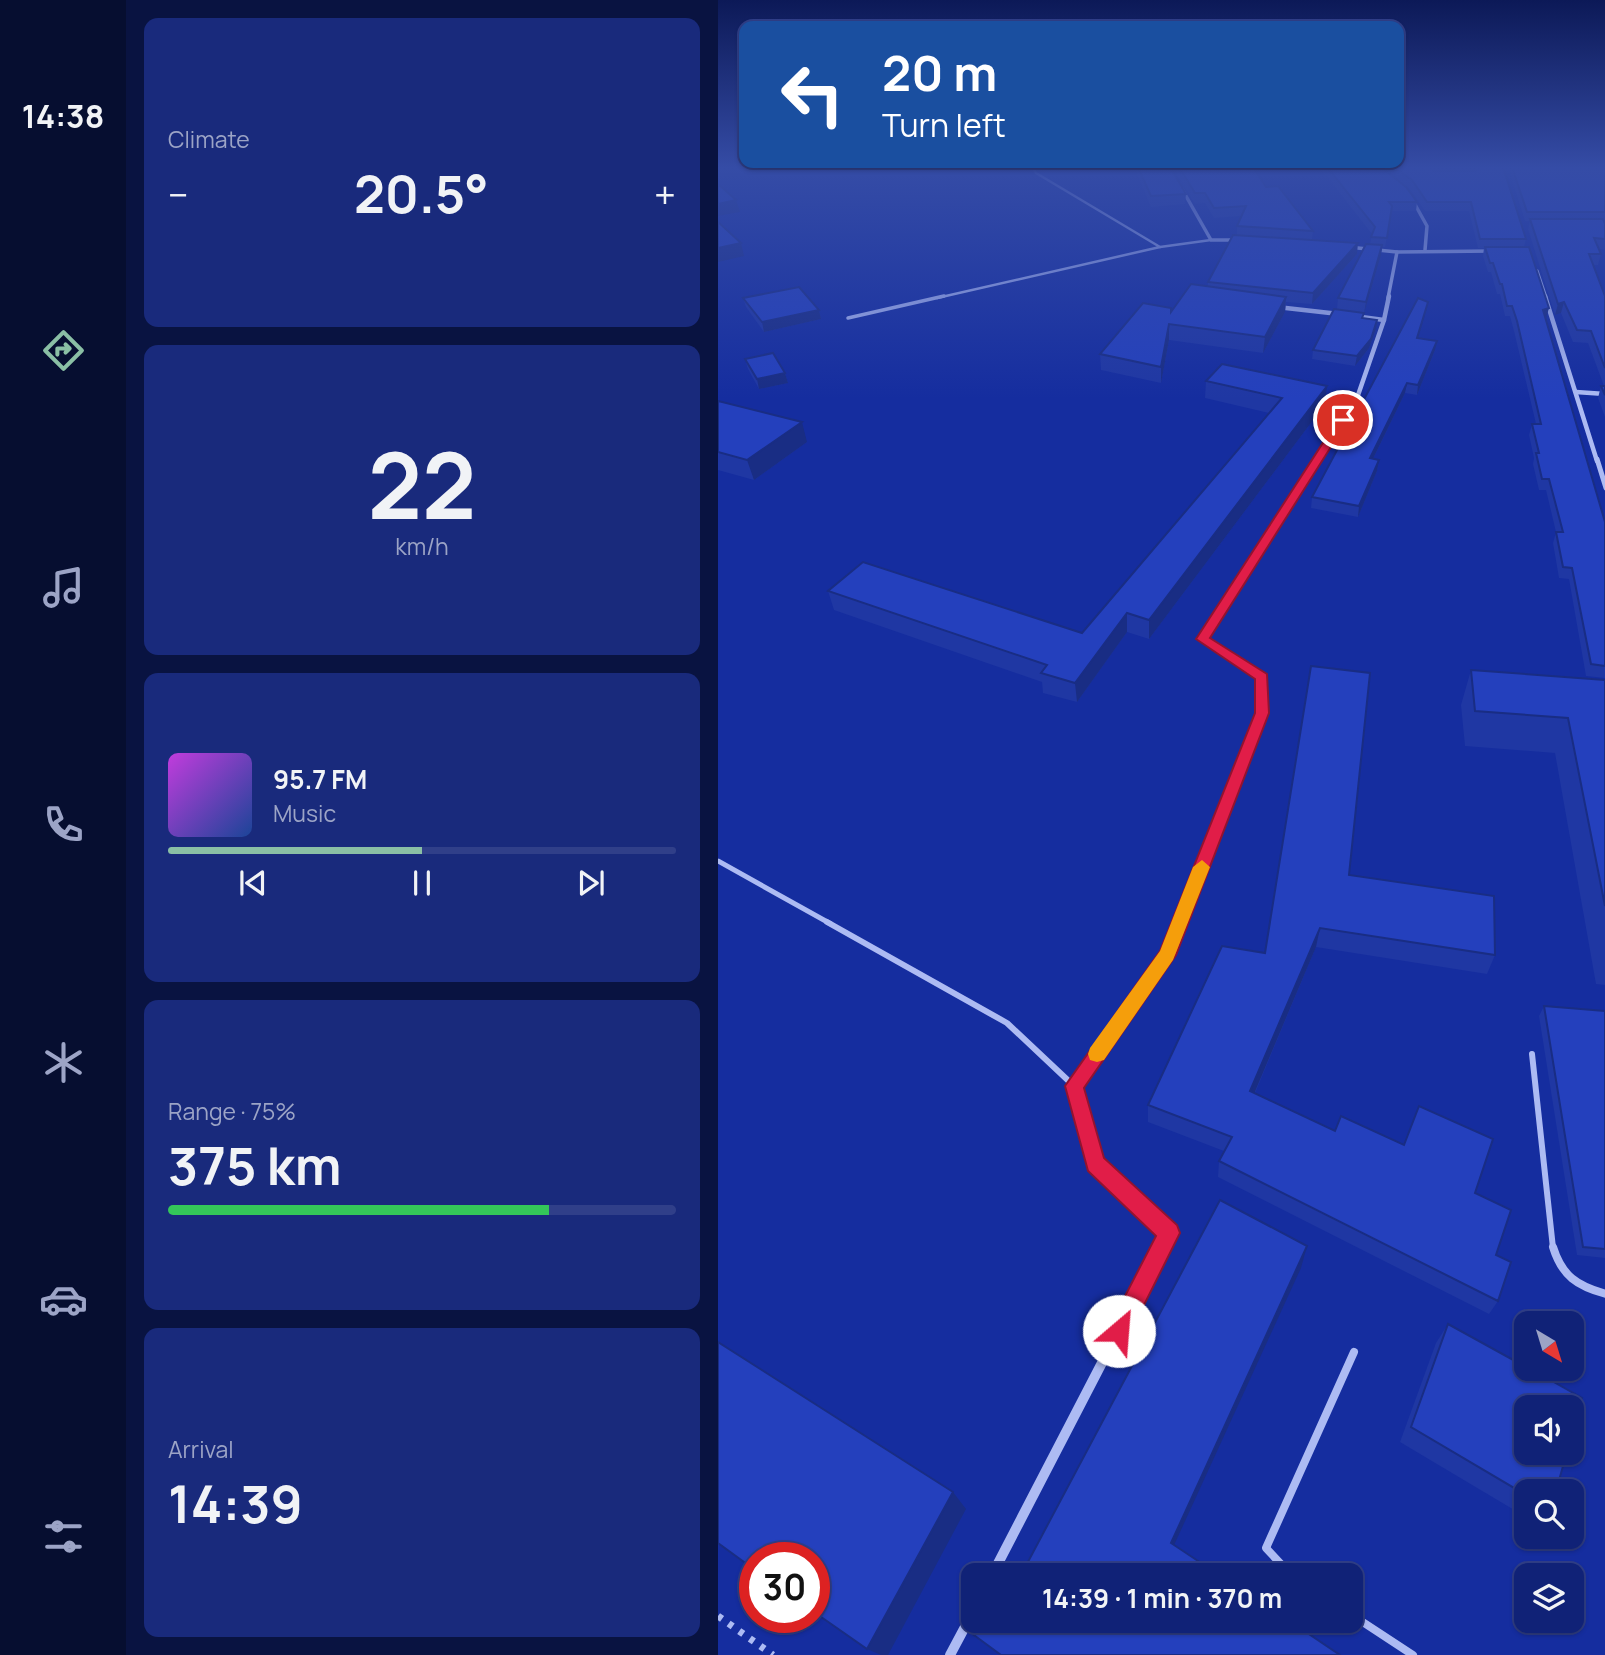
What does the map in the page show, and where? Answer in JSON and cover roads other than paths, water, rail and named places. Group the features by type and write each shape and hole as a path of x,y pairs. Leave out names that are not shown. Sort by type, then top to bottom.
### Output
{"street":[{"path":"1425,244 1425,250"},
{"path":"1335,246 1397,252 1504,251"},
{"path":"998,1563 1169,1233 1095,1164 1074,1086 1167,955 1262,713 1262,677 1203,639 1357,398 1384,320 1397,252"},
{"path":"1535,264 1605,488"},
{"path":"1275,306 1384,320"},
{"path":"1576,392 1605,394"},
{"path":"950,1655 962,1633"}],"lane":[{"path":"1155,244 1160,247"},
{"path":"848,318 1180,244"},
{"path":"718,861 1007,1023 1074,1086"},
{"path":"1532,1054 1553,1247 1559,1269 1577,1285 1605,1294"},
{"path":"1280,1563 1266,1548 1354,1352"},
{"path":"1363,1622 1413,1655"}]}
